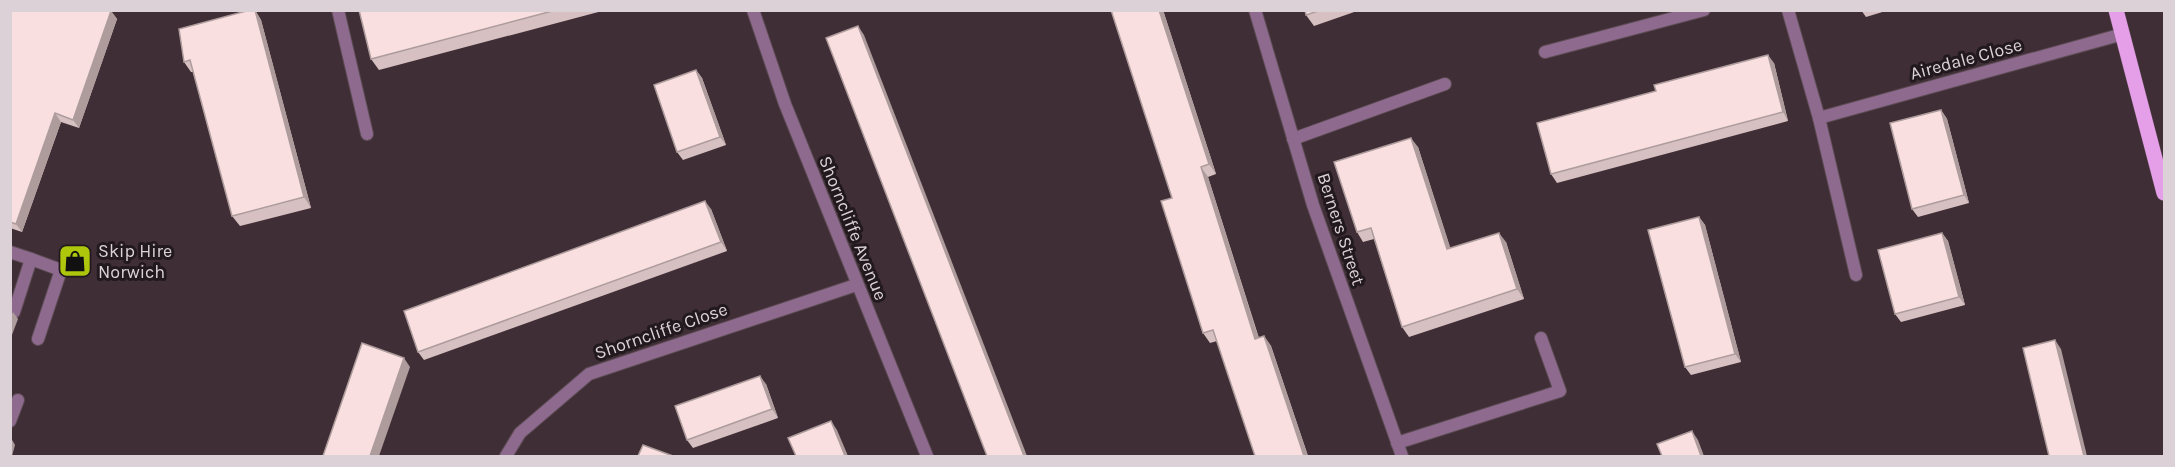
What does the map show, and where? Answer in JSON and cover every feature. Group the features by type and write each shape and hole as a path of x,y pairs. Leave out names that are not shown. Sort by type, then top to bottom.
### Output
{"main road":[{"path":"2116,10 2164,193"}],"street":[{"path":"338,10 367,134"},
{"name":"Shorncliffe Avenue","path":"753,10 785,104 856,285 927,456"},
{"name":"Berners Street","path":"1255,10 1313,205 1402,456"},
{"path":"1545,52 1704,10"},
{"path":"1788,10 1819,118 1856,275"},
{"name":"Airedale Close","path":"1819,118 2123,34"},
{"path":"1293,139 1445,84"},
{"path":"10,252 61,270 38,339"},
{"path":"14,312 31,259"},
{"name":"Shorncliffe Close","path":"506,456 520,433 589,374 856,285"},
{"path":"1397,443 1560,391 1541,338"},
{"path":"10,421 18,400"}],"building":[{"path":"10,10 111,11 73,120 55,113 16,224 10,222"},
{"path":"255,10 304,197 232,216 190,60 184,62 179,29"},
{"path":"359,10 556,10 371,59"},
{"path":"1111,10 1159,10 1209,164 1201,167 1255,339 1264,336 1304,456 1255,456 1213,330 1203,333 1161,201 1172,198"},
{"path":"1305,10 1321,10 1306,15"},
{"path":"858,26 1024,456 987,456 826,38"},
{"path":"1768,55 1783,112 1551,174 1537,123 1656,91 1654,85"},
{"path":"696,70 720,137 677,152 654,85"},
{"path":"1941,110 1964,195 1912,209 1890,123"},
{"path":"1411,138 1447,249 1499,233 1517,289 1402,327 1371,228 1357,232 1334,162"},
{"path":"705,201 721,242 418,352 404,311"},
{"path":"1699,217 1735,354 1685,367 1648,230"},
{"path":"1942,233 1959,297 1895,314 1878,250"},
{"path":"2055,340 2084,456 2049,456 2023,348"},
{"path":"362,343 404,358 370,456 323,456"},
{"path":"760,376 772,409 687,440 675,406"},
{"path":"831,421 845,456 796,456 788,438"},
{"path":"1692,431 1701,456 1662,456 1657,444"},
{"path":"643,445 673,456 638,456"}],"place":[{"name":"Skip Hire Norwich","path":"75,261"}]}
